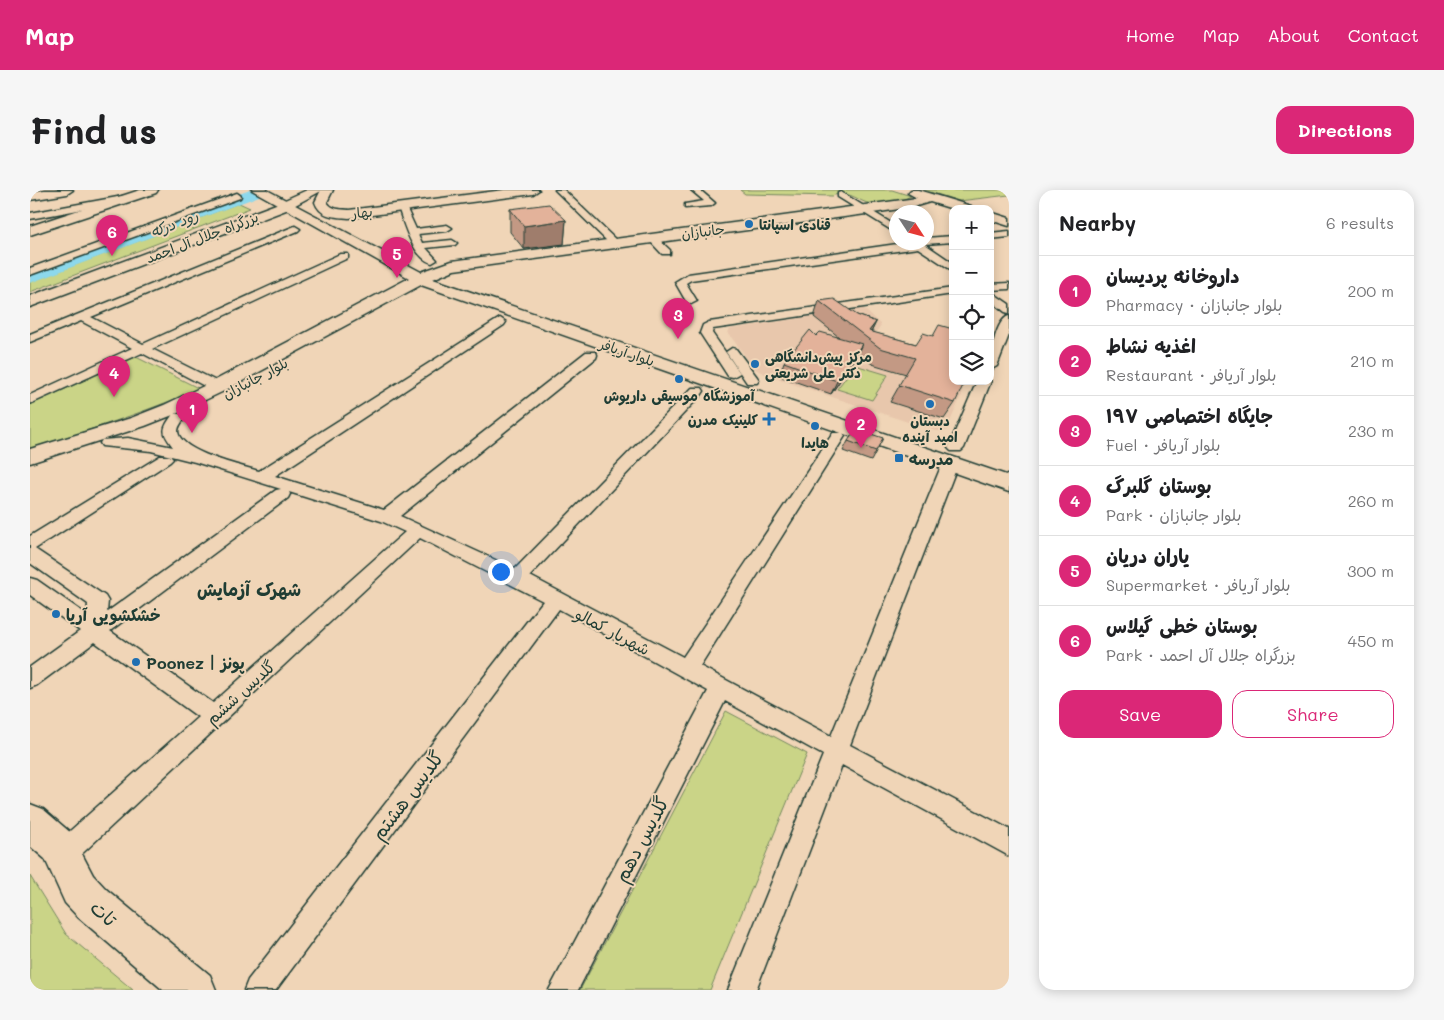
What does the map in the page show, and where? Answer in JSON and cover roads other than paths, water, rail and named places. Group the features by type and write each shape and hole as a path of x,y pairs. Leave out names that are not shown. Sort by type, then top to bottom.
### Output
{"main road":[{"path":"30,195 53,190"},
{"path":"30,195 67,190"},
{"path":"30,231 152,190"},
{"name":"بزرگراه جلال آل احمد","path":"30,302 281,196 317,190"},
{"name":"بهار","path":"327,190 322,202 323,207 328,211 340,214 361,214 487,193 533,190"},
{"path":"905,190 953,205"},
{"name":"بزرگراه جلال آل احمد","path":"30,294 236,217 281,196"},
{"name":"بلوار آریافر","path":"281,196 403,255 431,274 733,373 953,456 1009,484"},
{"name":"بلوار آریافر","path":"281,196 431,274 953,456 1009,466"},
{"name":"جانبازان","path":"431,274 493,260 866,210 913,203 930,198"},
{"name":"جانبازان","path":"913,203 946,203"},
{"path":"994,217 1009,222"},
{"path":"403,255 431,261 470,264"},
{"path":"470,264 462,275 472,286"},
{"name":"بلوار جانبازان","path":"30,468 107,443 431,274"},
{"name":"بلوار جانبازان","path":"30,456 178,417 233,390 431,274"},
{"name":"تات","path":"30,822 58,846 80,889 92,903 195,990"}],"street":[{"path":"558,190 614,243"},
{"path":"688,206 711,203 695,190 689,190"},
{"path":"841,194 889,225"},
{"path":"30,272 237,196"},
{"path":"30,216 126,198"},
{"path":"402,208 431,274"},
{"path":"412,232 446,228"},
{"path":"30,338 295,229"},
{"path":"994,236 1009,234"},
{"path":"652,238 666,252"},
{"path":"934,241 949,239"},
{"path":"418,246 452,242"},
{"path":"691,301 680,282 688,277 889,248"},
{"path":"929,250 949,265"},
{"path":"30,400 344,256"},
{"path":"994,287 1009,286"},
{"path":"733,373 706,333 707,328 719,324 949,292"},
{"path":"991,295 1009,310"},
{"path":"81,317 217,387"},
{"path":"994,357 1009,320"},
{"path":"262,477 500,322"},
{"path":"719,324 716,327 716,331 752,380"},
{"path":"996,352 1009,356"},
{"path":"387,518 591,355"},
{"path":"742,990 982,385"},
{"path":"517,578 697,392"},
{"path":"178,417 171,428 171,434 180,446 200,458"},
{"path":"686,670 838,436"},
{"path":"107,443 151,446 200,458"},
{"name":"شهریار کمالو","path":"200,458 387,518 418,530 517,578 1009,843"},
{"path":"30,544 165,459"},
{"path":"30,679 282,494"},
{"name":"گلدیس ششم","path":"62,855 418,530"},
{"path":"30,554 98,601 95,631"},
{"path":"30,585 214,716"},
{"name":"گلدیس هشتم","path":"258,990 555,600"},
{"name":"گلدیس دهم","path":"563,990 720,689"}],"waterway":[{"name":"رود درکه","path":"30,278 262,190"}],"place":[{"name":"قنادی اسپانتا","path":"749,224"},
{"name":"بوستان خطی گیلاس","path":"112,256"},
{"name":"یاران دریان","path":"397,278"},
{"name":"جایگاه اختصاصی ۱۹۷","path":"678,339"},
{"name":"مرکز پیش‌دانشگاهی دکتر علی شریعتی","path":"755,364"},
{"name":"آموزشگاه موسیقی داریوش","path":"679,379"},
{"name":"بوستان گلبرگ","path":"114,397"},
{"name":"دبستان امید آینده","path":"930,404"},
{"name":"کلینیک مدرن","path":"769,419"},
{"name":"هایدا","path":"815,426"},
{"name":"داروخانه پردیسان","path":"192,433"},
{"name":"اغذیه نشاط","path":"861,448"},
{"name":"مدرسه","path":"899,458"},
{"name":"خشکشویی آریا","path":"56,614"},
{"name":"Poonez | پونز","path":"136,662"}],"district":[{"name":"شهرک آزمایش","path":"249,589"}]}
